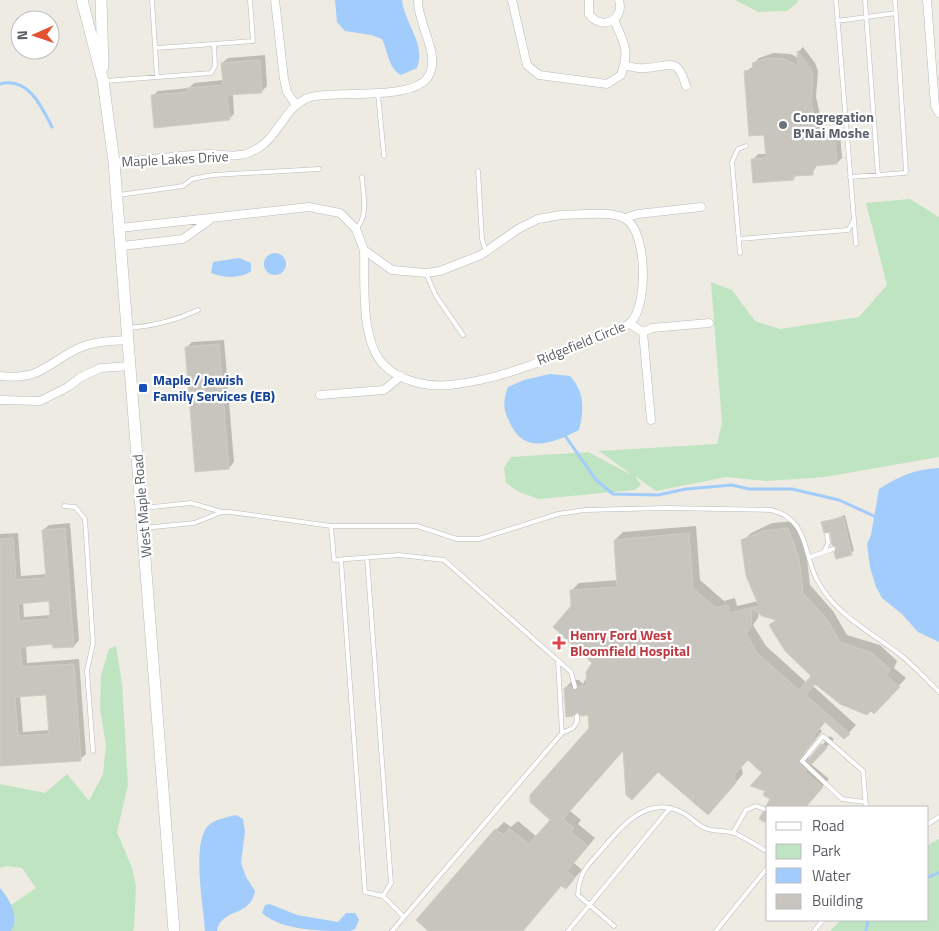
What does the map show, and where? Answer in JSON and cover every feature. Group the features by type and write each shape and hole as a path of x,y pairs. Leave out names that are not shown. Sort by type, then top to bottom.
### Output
{"main road":[{"name":"West Maple Road","path":"82,0 103,81"},
{"name":"West Maple Road","path":"101,0 103,81 114,162 122,246 174,931"}],"street":[{"path":"275,0 284,79 287,92 296,105"},
{"name":"Maple Lakes Drive","path":"114,162 208,154 240,156 261,146 296,105 310,97 378,93 415,87 428,77 432,66 430,42 421,22 418,0"},
{"path":"512,0 527,65 539,75 606,84 622,75 625,65 626,48 614,20"},
{"path":"589,0 588,8 592,18 602,23 614,20 620,13 619,0"},
{"path":"927,0 936,106 939,113"},
{"path":"625,65 644,68 671,64 678,67 686,86"},
{"name":"Ridgefield Circle","path":"120,228 211,219 240,213 309,207 340,213 356,230 364,250 369,340 383,364 412,383 448,385 498,375 574,348 630,324 639,312 642,288 641,246 632,224 625,218"},
{"path":"364,250 392,270 426,273 462,264 486,252 518,229 538,219 561,215 586,214 611,215 625,218 638,214 701,207"},
{"name":"Ridgefield Circle","path":"122,246 183,239 211,219"},
{"path":"643,332 652,328 709,323"},
{"path":"630,324 643,332"},
{"path":"643,332 650,420"},
{"path":"0,376 23,377 43,371 75,350 128,334"},
{"path":"0,400 40,401 90,372 101,368 130,366"},
{"path":"320,395 384,390 401,376"}],"lane":[{"path":"152,0 157,77"},
{"path":"156,48 253,42 250,0"},
{"path":"836,0 856,244"},
{"path":"865,0 878,175"},
{"path":"850,178 905,173 895,0"},
{"path":"837,21 896,13"},
{"path":"103,81 211,73 215,66 214,44"},
{"path":"378,93 384,156"},
{"path":"740,254 732,162 738,149 746,146"},
{"path":"117,195 182,186 192,179 213,175 319,169"},
{"path":"478,171 482,240 486,252"},
{"path":"356,230 362,223 364,212 362,177"},
{"path":"739,238 848,230 854,220"},
{"path":"426,273 436,296 463,335"},
{"path":"128,334 178,320 198,310"},
{"path":"142,508 191,503 222,512 244,512 331,526 417,526 457,539 479,539 558,514 585,510 666,508 771,510 784,513 792,520 805,540 816,578 834,604 854,623 903,658 939,692"},
{"path":"64,506 75,507 85,519 93,643 87,671 93,751"},
{"path":"143,528 194,523 222,512"},
{"path":"331,526 334,560 399,555 444,560 571,672 575,687"},
{"path":"824,552 829,537"},
{"path":"810,557 833,549"},
{"path":"367,558 391,883 383,896"},
{"path":"341,560 365,892 383,896 404,917"},
{"path":"558,662 562,732"},
{"path":"392,931 562,732 573,728 577,722 577,716"},
{"path":"865,802 842,799 802,761 823,736 863,771 866,806"},
{"path":"733,832 746,810 756,806 764,809"},
{"path":"614,926 578,895 579,878 621,827 635,814 658,807 670,808 684,813 699,826 711,830 733,832 766,851"},
{"path":"568,931 670,808"},
{"path":"716,931 766,869"},
{"path":"814,931 822,921"}],"green space":[{"path":"735,0 797,0 798,2 787,11 758,12"},
{"path":"910,199 939,217 939,457 825,477 766,481 726,477 656,491 635,476 641,485 635,490 539,499 519,492 506,483 504,468 511,457 588,452 632,475 599,451 717,444 722,424 711,282 732,290 755,321 780,329 859,317 887,285 866,203"},
{"path":"116,646 122,683 128,785 117,832 132,868 136,886 134,929 133,931 11,931 15,921 11,905 36,888 22,868 7,866 0,868 0,784 45,793 67,774 89,801 103,774 106,745 100,708 101,675 109,649"},
{"path":"939,839 939,931 830,931 840,921 929,921 929,844"}],"water":[{"path":"335,0 402,0 419,50 417,68 401,75 393,68 382,39 371,35 345,31 337,22"},
{"path":"271,253 279,253 286,260 286,268 279,275 271,275 264,268 264,260"},
{"path":"239,258 251,263 251,271 247,274 231,277 211,273 213,262"},
{"path":"550,374 570,376 575,382 582,402 579,430 549,442 531,443 515,432 509,421 505,408 506,392 508,387 524,380"},
{"path":"939,468 939,642 918,632 902,614 882,598 876,587 870,567 867,544 871,535 879,489 893,480 908,474"},
{"path":"236,815 243,819 245,831 241,863 246,877 255,891 248,905 224,919 217,931 205,931 199,858 204,832 210,824 219,819"},
{"path":"0,888 13,909 14,926 11,931 0,931"},
{"path":"270,904 297,915 338,922 346,913 355,913 359,920 355,929 350,931 327,931 291,927 270,919 262,913 265,905"}],"building":[{"name":"Congregation B'Nai Moshe","path":"797,51 811,69 813,77 811,103 817,129 813,140 835,138 837,164 813,166 813,175 793,176 794,180 753,183 751,159 766,158 764,135 749,136 744,71 754,70 752,63 767,58 785,59 798,66"},
{"path":"260,60 262,93 227,95 230,120 154,128 151,95 188,92 187,88 223,85 221,63"},
{"path":"219,344 229,469 195,472 185,347"},
{"path":"843,517 852,555 836,559 834,553 836,547 832,545 830,532 824,533 821,522"},
{"path":"65,528 74,647 53,648 52,644 20,647 22,667 74,664 81,761 0,766 0,539 13,538 16,580 46,578 42,530","holes":["49,601 50,619 19,621 18,604","46,695 49,734 18,736 15,697"]},
{"path":"788,528 799,558 803,593 826,618 840,642 872,653 890,669 887,676 900,687 874,714 871,711 867,715 840,704 815,684 806,695 850,734 844,739 825,722 813,737 816,739 799,759 799,763 806,770 805,772 823,787 807,806 766,806 770,799 763,795 765,791 750,786 762,773 748,760 734,775 736,783 708,815 658,772 632,800 626,795 623,751 563,819 574,828 571,832 588,846 567,871 575,878 566,889 561,886 523,931 428,931 416,920 495,829 504,835 509,828 529,844 550,820 530,802 530,795 589,728 588,715 581,716 577,712 573,716 566,717 564,688 571,687 575,691 579,686 587,686 586,672 592,663 553,627 571,606 570,590 617,587 614,540 689,533 693,588 716,608 728,605 730,613 759,606 746,576 741,540 763,531","holes":["752,608 762,616 776,620 769,625 785,651 811,676 799,690 758,654 746,634 751,627"]},
{"path":"821,744 827,748 811,765 807,761"},
{"path":"766,811 766,823 759,819 763,812"}],"waterway":[{"path":"0,84 10,83 26,89 39,102 52,127"},
{"path":"566,437 596,480 613,494 658,495 686,489 732,485 749,489 792,489 839,500 874,516"},
{"path":"929,877 939,873"},
{"path":"866,931 868,921"}],"place":[{"name":"Congregation B'Nai Moshe","path":"783,125"},
{"name":"Maple / Jewish Family Services (EB)","path":"143,388"},
{"name":"Henry Ford West Bloomfield Hospital","path":"559,643"}]}
